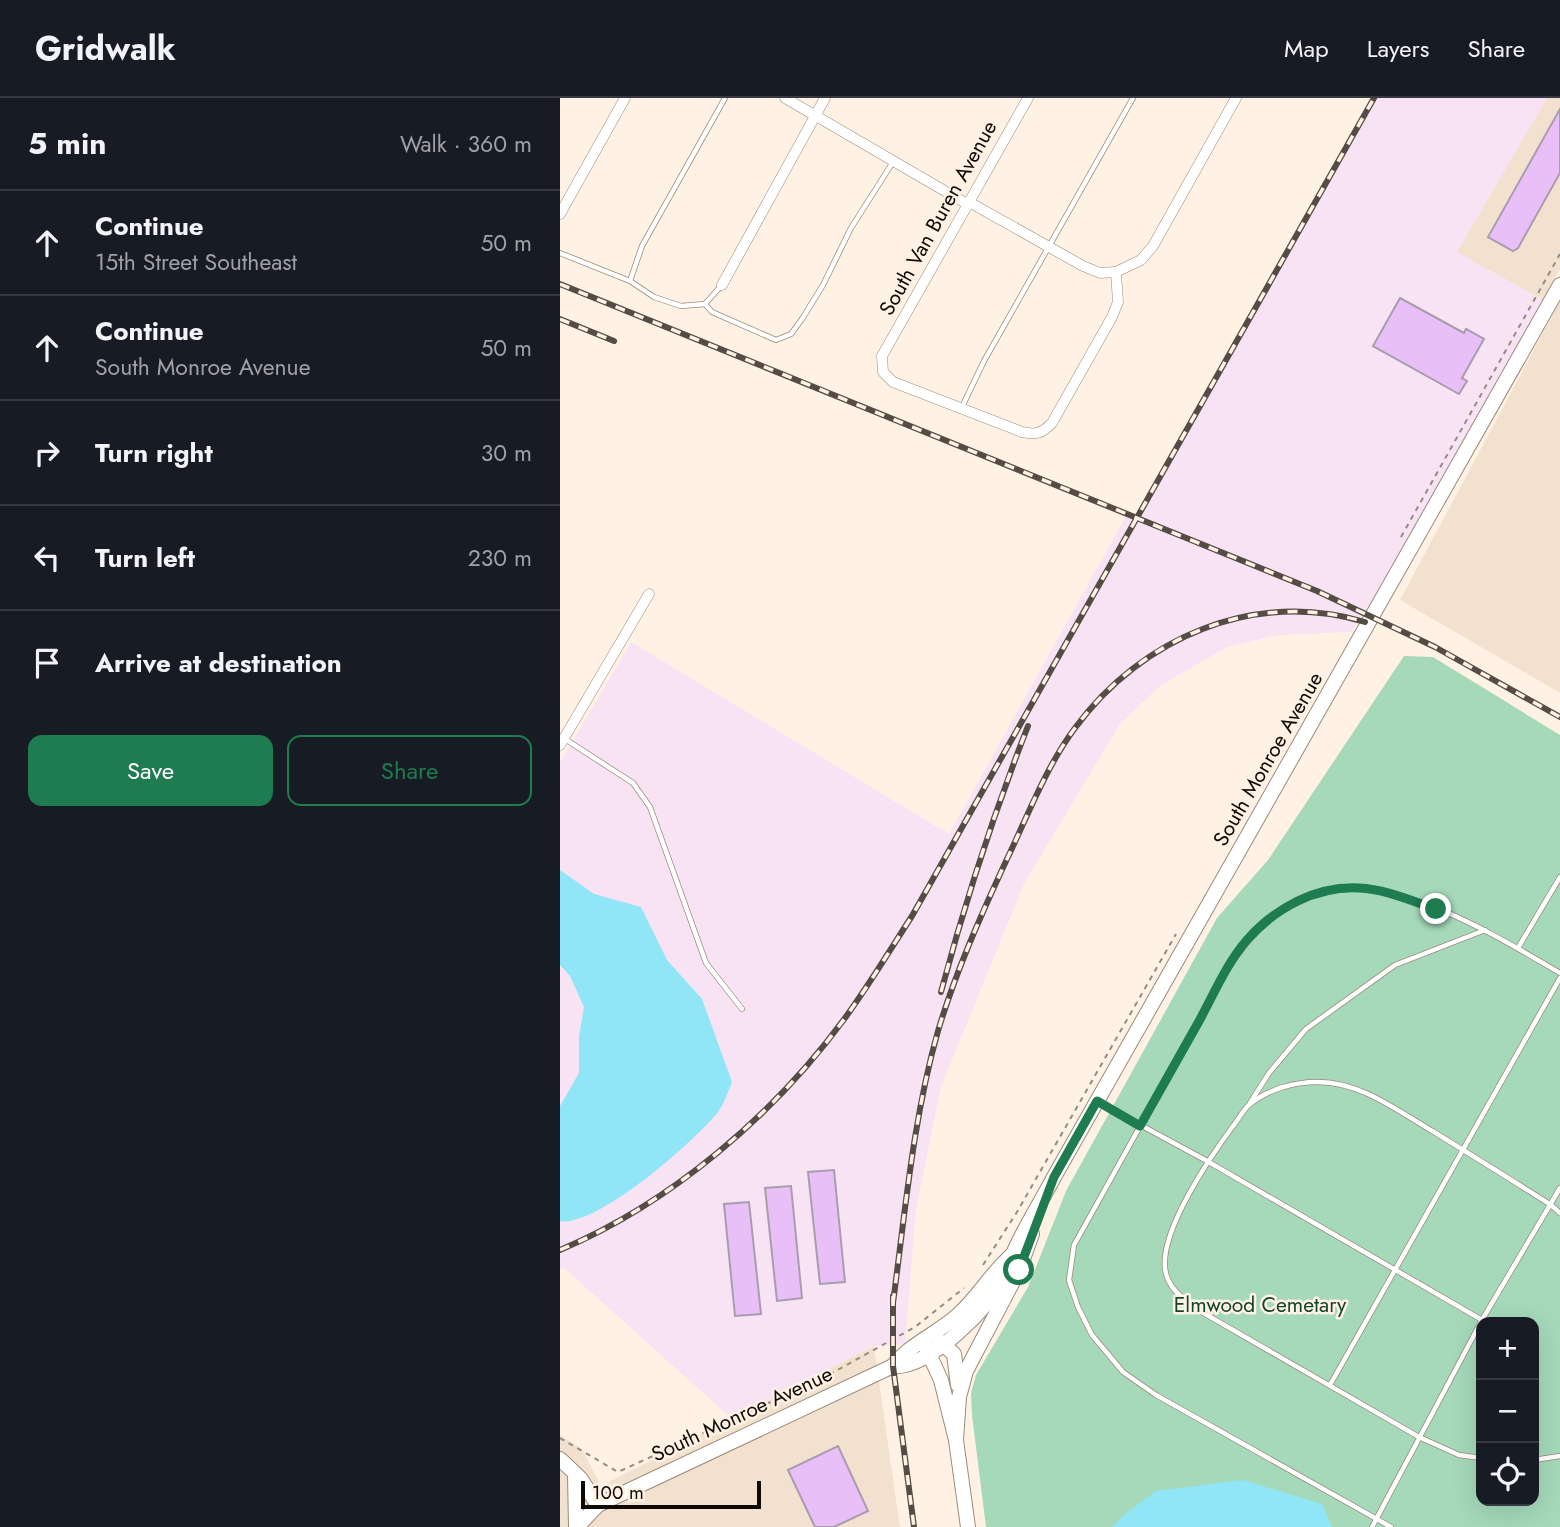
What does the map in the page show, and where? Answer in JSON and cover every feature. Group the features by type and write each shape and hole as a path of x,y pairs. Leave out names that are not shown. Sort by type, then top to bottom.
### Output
{"main road":[{"name":"South Monroe Avenue","path":"893,1366 901,1367 929,1355 944,1344 989,1301 1008,1273 1013,1254 1054,1177 1560,285"},
{"path":"956,1440 960,1397 966,1371 1019,1270 1054,1177"},
{"name":"South Monroe Avenue","path":"577,1527 598,1505 893,1366 902,1354 957,1316 978,1294 995,1269 1013,1254"},
{"path":"960,1397 954,1354 944,1344 927,1338 929,1355 941,1380 956,1440 968,1527"},
{"path":"560,1459 576,1474 598,1505"},
{"path":"576,1474 577,1527"}],"street":[{"path":"560,214 625,98"},
{"path":"786,98 893,161 1100,273 1116,272 1141,260 1153,246 1236,98"},
{"path":"722,285 825,98"},
{"name":"South Van Buren Avenue","path":"961,409 894,382 883,372 882,356 1027,98"},
{"path":"961,409 1022,432 1035,435 1043,432 1052,423 1112,317 1118,302 1116,272"},
{"path":"562,742 649,594"}],"lane":[{"path":"630,281 642,246 725,98"},
{"path":"961,409 984,361 1133,98"},
{"path":"705,304 712,312 776,340 791,334 824,285 852,228 893,161"},
{"path":"560,253 630,281 654,298 681,306 705,304 722,285"},
{"path":"562,742 633,783 650,807 706,963 742,1009"},
{"path":"1518,948 1560,877"},
{"path":"1329,1385 1560,975 1486,930 1399,896 1360,888 1332,890 1302,898 1268,920 1246,941 1227,970 1074,1245 1069,1280 1078,1307 1092,1335 1123,1373 1156,1395 1391,1527"},
{"path":"1476,1457 1459,1455 1419,1437 1200,1311 1173,1291 1164,1269 1168,1245 1177,1220 1207,1161 1269,1073 1306,1029 1395,965 1486,930"},
{"path":"1248,1105 1282,1086 1319,1082 1345,1086 1371,1095 1462,1149 1560,1213"},
{"path":"1097,1101 1207,1161 1477,1317"},
{"path":"1484,1317 1560,1188"},
{"path":"1372,1527 1476,1331"},
{"path":"1539,1460 1560,1456"}],"path":[{"path":"1398,543 1560,254"},
{"path":"981,1269 1017,1212 1181,925"},
{"path":"560,1438 618,1472 825,1377 915,1327 964,1288"}],"shaded area":[{"path":"1374,98 1547,98 1457,252 1543,300 1372,604 1351,632 1279,635 1227,647 1160,686 1120,724 1024,884 941,1087 916,1210 905,1344 873,1346 732,1419 564,1268 560,1269 560,763 631,642 949,834 1127,514 1137,517"},
{"path":"1547,98 1560,98 1560,269 1543,300 1456,252"},
{"path":"1560,301 1560,693 1400,600"},
{"path":"874,1346 900,1527 560,1527 560,1435 582,1449 601,1486"}],"green space":[{"name":"Elmwood Cemetary","path":"1404,656 1433,657 1560,735 1560,1527 986,1527 972,1415 971,1393 976,1375 1028,1287 1066,1191 1217,918 1268,860"}],"water":[{"path":"560,870 594,894 641,907 667,960 702,999 732,1082 718,1112 689,1142 644,1180 597,1211 576,1220 560,1221 560,1106 579,1073 579,1036 584,1007 570,976 560,965"},
{"path":"1243,1480 1322,1504 1332,1527 1112,1527 1156,1491"}],"building":[{"path":"1560,109 1560,173 1518,248 1513,251 1488,237"},
{"path":"1400,298 1464,333 1466,329 1484,339 1462,378 1467,381 1459,394 1373,346"},
{"path":"834,1170 845,1282 820,1284 808,1172"},
{"path":"791,1186 802,1298 777,1301 765,1188"},
{"path":"749,1202 761,1314 735,1316 724,1204"},
{"path":"838,1446 868,1511 834,1527 815,1527 788,1470"}],"railway":[{"path":"560,1250 641,1208 718,1153 786,1089 854,1006 912,916 1374,98"},
{"path":"560,284 1317,591 1435,647 1560,717"},
{"path":"560,319 614,341"},
{"path":"893,1303 916,1132 938,1031 961,965 1030,808 1046,775 1075,728 1102,696 1133,668 1167,646 1204,628 1243,617 1283,612 1324,613 1365,622"},
{"path":"941,992 981,858 1028,726"},
{"path":"893,1296 893,1366 914,1527"}],"route":[{"path":"1019,1270 1054,1177 1097,1101 1140,1126 1227,970 1246,941 1268,920 1302,898 1332,890 1360,888 1399,896 1436,909"}]}
